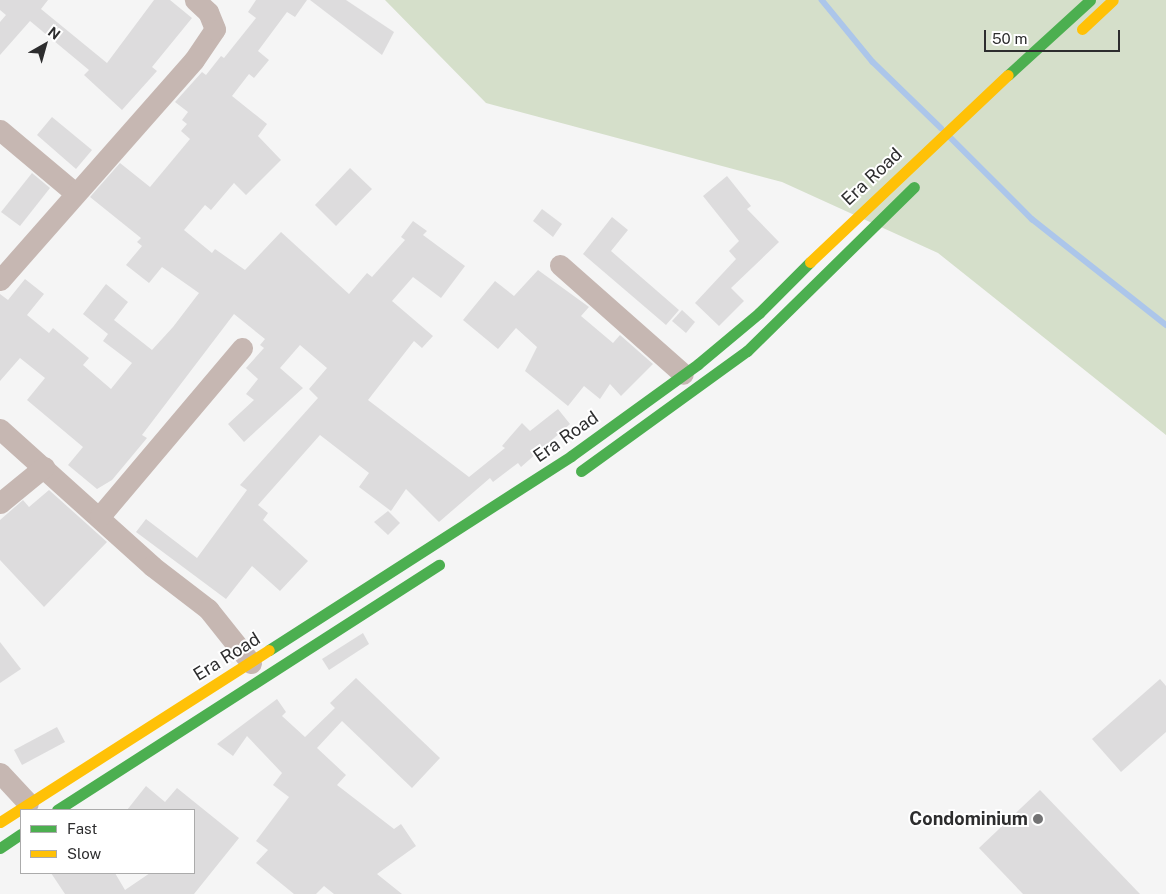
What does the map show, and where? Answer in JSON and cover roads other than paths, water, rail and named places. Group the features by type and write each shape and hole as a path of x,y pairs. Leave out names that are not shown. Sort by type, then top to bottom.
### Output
{"main road":[{"name":"Era Road","path":"0,822 251,663 571,456 684,374 758,312 926,150 1090,0"},
{"path":"1069,40 1113,0"},
{"path":"570,478 652,423 747,351 926,176"},
{"path":"59,809 449,558"},
{"path":"0,848 20,835"}],"street":[{"path":"0,280 194,60 215,28 208,12 194,0"},
{"path":"0,130 75,193"},
{"path":"560,265 684,374"},
{"path":"100,516 242,348"},
{"path":"0,429 100,516 152,566 208,609 251,663"},
{"path":"0,503 44,466"},
{"path":"0,773 28,803"}],"waterway":[{"path":"822,0 873,62 941,128"},
{"path":"951,138 1032,219 1166,325"}],"place":[{"name":"Condominium","path":"1038,819"}]}
